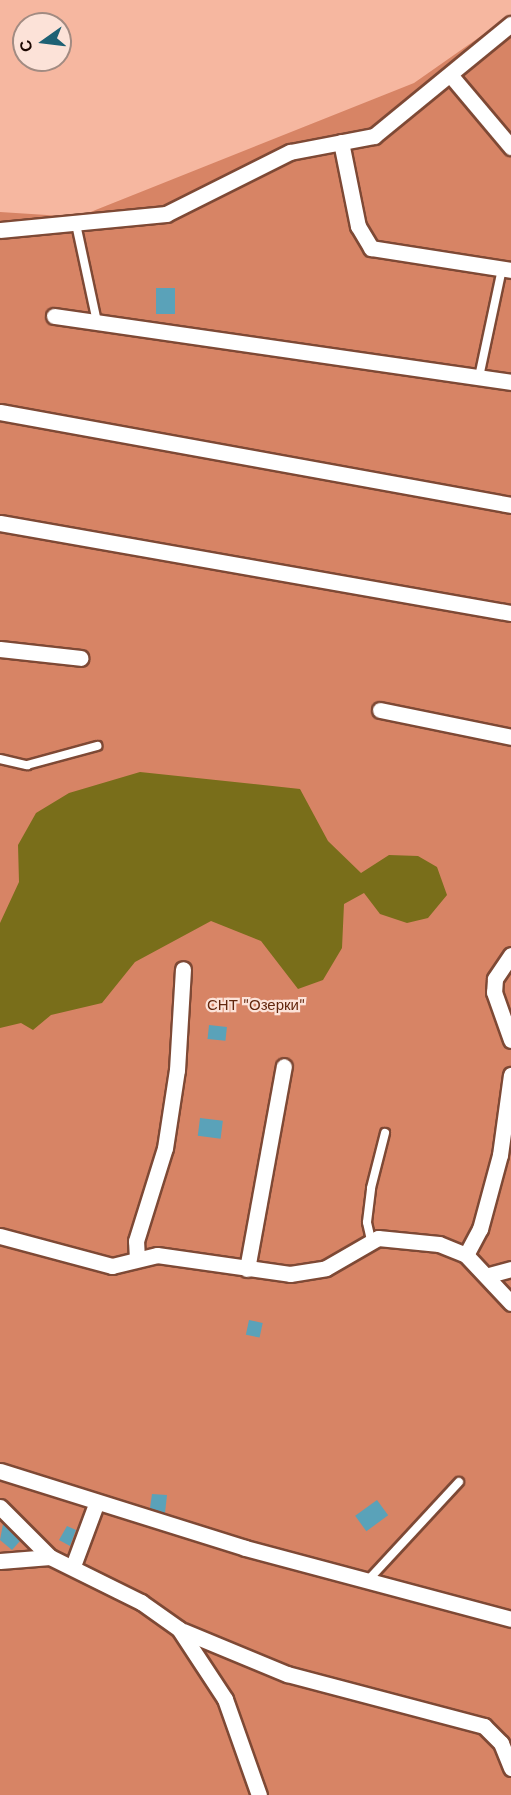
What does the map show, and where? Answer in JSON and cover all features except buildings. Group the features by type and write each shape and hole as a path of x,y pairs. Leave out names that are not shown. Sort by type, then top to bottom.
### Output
{"street":[{"path":"0,230 166,214 290,152 374,136 452,77 511,24"},
{"path":"452,77 511,147"},
{"path":"341,142 358,226 371,248 506,270"},
{"path":"54,316 511,382"},
{"path":"0,412 511,505"},
{"path":"0,523 511,614"},
{"path":"0,649 81,658"},
{"path":"380,710 511,737"},
{"path":"511,955 500,968 494,992 511,1040"},
{"path":"138,1259 136,1241 168,1126 183,969"},
{"path":"247,1269 284,1066"},
{"path":"466,1256 480,1229 500,1155 511,1075"},
{"path":"0,1236 101,1264 157,1255 247,1269 316,1271 371,1240 439,1244 466,1256 489,1275 511,1303"},
{"path":"489,1275 511,1269"},
{"path":"0,1471 96,1504 370,1578 511,1619"},
{"path":"73,1566 96,1504"},
{"path":"0,1507 50,1557 73,1566 179,1629 287,1674 484,1726 501,1743 511,1768"},
{"path":"0,1560 50,1557"},
{"path":"179,1629 225,1699 259,1795"}],"lane":[{"path":"76,224 97,322"},
{"path":"479,377 506,270"},
{"path":"0,759 27,765 97,746"},
{"path":"371,1240 367,1222 370,1188 385,1133"},
{"path":"370,1578 459,1482"}],"green space":[{"name":"СНТ \"Озерки\"","path":"511,15 511,1795 0,1795 0,212 78,217 414,83"}],"shaded area":[{"path":"140,772 300,789 328,841 361,873 389,855 418,856 437,867 447,895 428,918 407,923 380,914 364,893 344,904 342,948 323,980 298,989 261,941 211,921 135,962 102,1003 51,1015 33,1030 21,1023 0,1028 0,923 19,882 18,845 36,813 69,793"}]}
